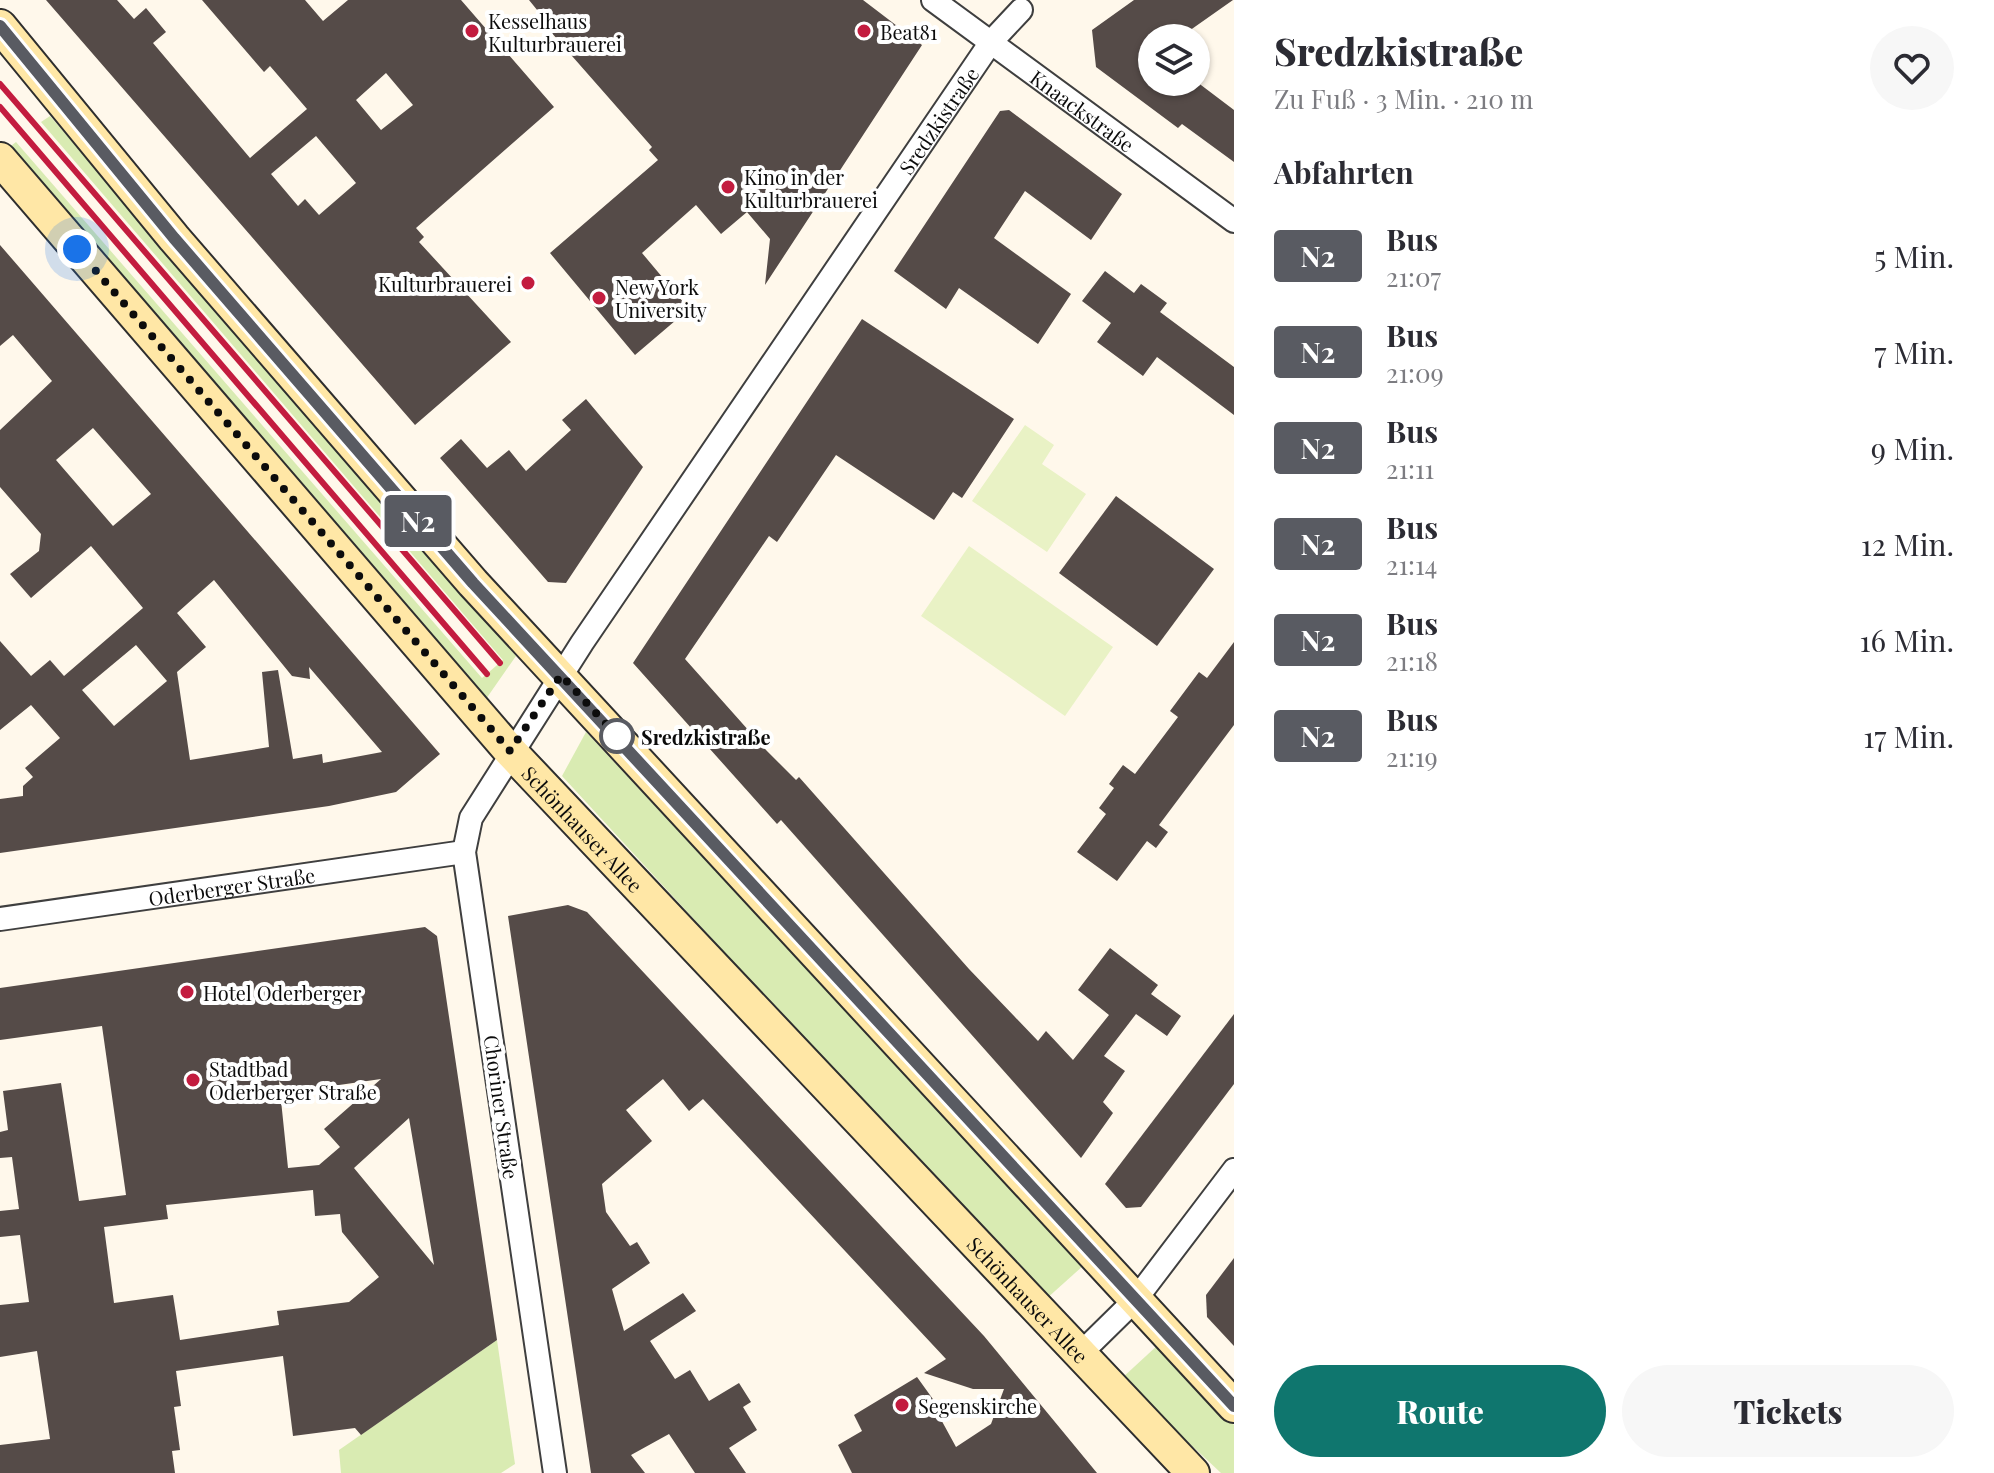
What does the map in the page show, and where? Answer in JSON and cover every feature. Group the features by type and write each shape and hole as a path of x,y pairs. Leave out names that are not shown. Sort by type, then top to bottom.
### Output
{"main road":[{"path":"0,26 174,238 374,471 769,907 1234,1406"},
{"name":"Schönhauser Allee","path":"0,159 510,751 1193,1473"}],"street":[{"name":"Knaackstraße","path":"933,0 1234,221"},
{"name":"Sredzkistraße","path":"510,751 991,42 1021,10"},
{"name":"Choriner Straße","path":"510,751 471,818 464,852 555,1473"},
{"name":"Oderberger Straße","path":"0,919 464,852"},
{"path":"1079,1355 1136,1299 1234,1170"}],"green space":[{"path":"50,116 516,656 486,699 8,148 16,142 482,678 503,660 41,122"},
{"path":"1025,425 1054,445 1042,464 1086,494 1047,552 972,501"},
{"path":"969,546 1113,647 1065,716 921,616"},
{"path":"586,732 1084,1265 1045,1300 562,776"},
{"path":"497,1340 515,1464 501,1473 341,1473 339,1450"},
{"path":"1159,1344 1234,1425 1234,1473 1221,1473 1121,1379"}],"building":[{"path":"46,0 117,0 134,19 146,8 166,32 153,43 250,158 307,109 270,66 264,72 202,0 305,0 323,21 348,0 461,0 554,107 416,228 424,237 419,242 511,342 415,425","holes":["386,73 413,105 381,130 356,100","316,136 356,183 319,215 305,199 298,206 271,174"]},
{"name":"Kino in der Kulturbrauerei","path":"529,0 863,0 922,45 765,285 770,239 747,212 721,234 696,205 642,253 689,309 635,355 550,253 658,160 649,150 652,147 543,23 546,21"},
{"path":"1134,0 1233,0 1199,24 1138,24 1138,96 1210,96 1210,92 1234,110 1234,162 1182,124 1178,128 1096,67 1092,30"},
{"path":"1009,110 1122,194 1091,240 1025,191 994,238 1071,294 1038,344 959,288 946,309 894,271 1000,111"},
{"path":"0,245 440,754 396,792 329,806 0,853 0,799 23,796 23,786 33,777 25,768 60,738 31,705 0,730 0,641 31,676 50,660 64,676 143,608 91,546 31,598 10,574 39,551 41,534 0,487 0,430 52,381 13,335 0,346","holes":["93,428 151,494 113,526 56,460","214,580 292,676 310,679 309,667 382,752 323,763 322,754 293,759 278,670 262,672 269,747 190,760 177,672 206,647 177,613","136,645 167,681 114,726 82,690"]},
{"path":"1105,271 1134,293 1141,284 1167,303 1160,312 1234,367 1234,415 1157,357 1143,376 1097,342 1111,323 1082,301"},
{"path":"862,319 1014,419 962,498 953,492 934,520 836,455 777,542 769,536 685,659 766,750 796,780 799,777 969,969 1038,1041 1046,1031 1073,1060 1109,1015 1078,990 1110,948 1158,985 1151,994 1181,1016 1167,1036 1136,1014 1104,1056 1125,1071 1103,1102 1113,1113 1081,1158 781,820 777,824 633,663"},
{"path":"586,399 643,467 566,583 548,582 440,458 461,439 487,468 509,450 526,471 571,430 562,420"},
{"path":"1116,496 1214,569 1157,646 1059,573"},
{"path":"1234,642 1234,725 1159,825 1168,832 1156,848 1147,841 1117,881 1077,852 1106,814 1099,808 1114,788 1109,784 1123,765 1135,774 1178,717 1170,711 1199,672 1207,678"},
{"path":"568,905 587,912 984,1336 1097,1473 852,1473 838,1445 862,1431 854,1415 917,1377 935,1402 932,1403 956,1447 991,1424 1004,1389 973,1389 924,1373 946,1359 703,1099 689,1111 663,1079 626,1110 652,1141 602,1184 606,1212 630,1246 637,1242 650,1263 612,1289 624,1331 683,1293 696,1311 650,1341 675,1379 690,1370 709,1401 739,1383 751,1402 743,1407 757,1430 729,1448 746,1473 695,1473 669,1434 631,1455 645,1473 591,1473 508,916"},
{"path":"425,927 437,936 497,1340 361,1435 355,1428 293,1436 283,1356 176,1371 181,1406 174,1407 180,1450 172,1451 175,1473 0,1473 0,1445 50,1439 37,1351 0,1357 0,1305 29,1302 20,1235 0,1237 0,1211 19,1209 12,1157 0,1158 0,1132 8,1130 3,1091 61,1083 79,1201 126,1195 102,1026 0,1040 0,988","holes":["381,1079 324,1129 340,1147 319,1165 288,1168 279,1081 290,1092","409,1118 434,1265 354,1168","313,1190 315,1216 340,1214 342,1232 379,1277 349,1302 277,1311 279,1325 180,1340 173,1295 114,1303 104,1227 168,1219 166,1205"]},
{"path":"1234,1014 1234,1084 1141,1207 1126,1208 1105,1184"},
{"path":"1234,1258 1234,1346 1207,1317 1206,1295"}],"railway":[{"path":"0,84 500,663"},
{"path":"0,107 487,674"}],"bus line":[{"name":"N2","path":"0,26 174,238 473,583 592,708 769,907 1234,1406"}],"place":[{"name":"Kesselhaus Kulturbrauerei","path":"472,31"},
{"name":"Beat81","path":"864,31"},
{"name":"Kino in der Kulturbrauerei","path":"728,187"},
{"name":"Kulturbrauerei","path":"528,283"},
{"name":"New York University","path":"599,298"},
{"name":"Sredzkistraße","path":"617,736"},
{"name":"Hotel Oderberger","path":"187,992"},
{"name":"Stadtbad Oderberger Straße","path":"193,1080"},
{"name":"Segenskirche","path":"902,1405"}],"route":[{"path":"77,249 510,751 561,675 617,736"}]}
